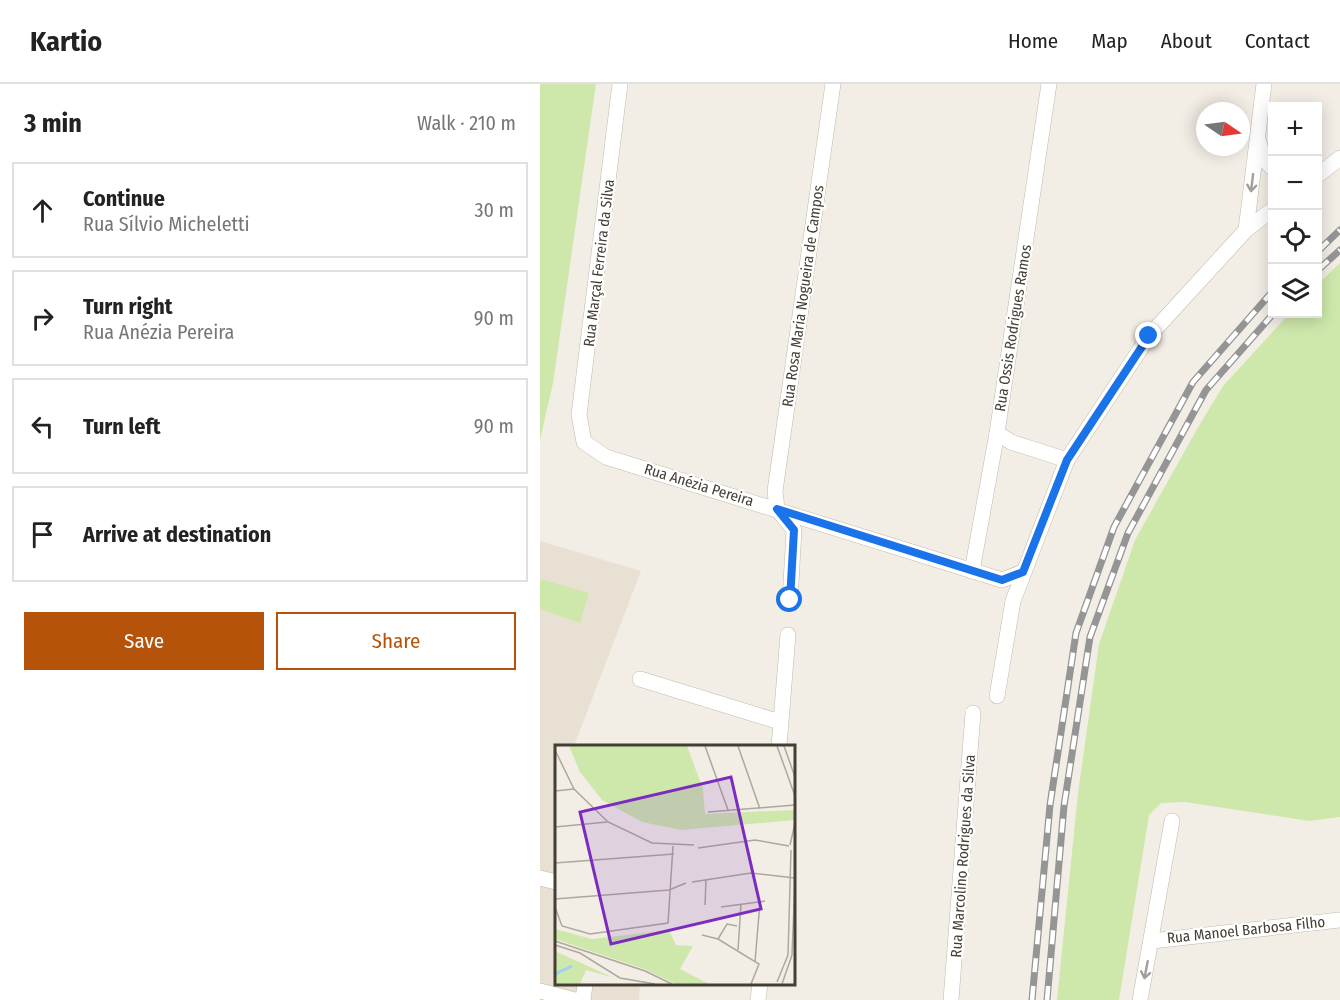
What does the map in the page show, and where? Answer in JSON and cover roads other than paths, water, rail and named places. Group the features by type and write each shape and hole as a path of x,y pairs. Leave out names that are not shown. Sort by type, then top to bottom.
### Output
{"street":[{"name":"Rua Marçal Ferreira da Silva","path":"584,442 579,415 620,84"},
{"name":"Rua Rosa Maria Nogueira de Campos","path":"777,509 775,491 833,84"},
{"name":"Rua Ossis Rodrigues Ramos","path":"972,571 997,433 1050,84"},
{"path":"1246,230 1264,84"},
{"path":"1258,136 1263,158 1268,164"},
{"path":"1322,171 1340,158"},
{"path":"997,696 1013,601 1067,460 1149,336 1246,230 1268,213"},
{"path":"997,433 1011,442 1067,460"},
{"name":"Rua Anézia Pereira","path":"584,442 606,457 1002,580 1023,572"},
{"path":"777,509 794,530 790,600"},
{"path":"779,745 788,635"},
{"path":"640,679 780,722"},
{"name":"Rua Marcolino Rodrigues da Silva","path":"951,1000 973,713"},
{"path":"1140,1000 1172,821"},
{"path":"540,878 555,882"},
{"name":"Rua Manoel Barbosa Filho","path":"1152,941 1340,920"},
{"path":"583,1000 585,985"},
{"path":"758,1000 760,985"},
{"path":"540,991 575,1000"}],"railway":[{"path":"1322,247 1340,230"},
{"path":"1322,266 1340,250"},
{"path":"1032,1000 1050,805 1076,633 1114,527 1193,382 1268,297"},
{"path":"1047,1000 1064,806 1090,637 1128,533 1206,390 1269,318"}]}
